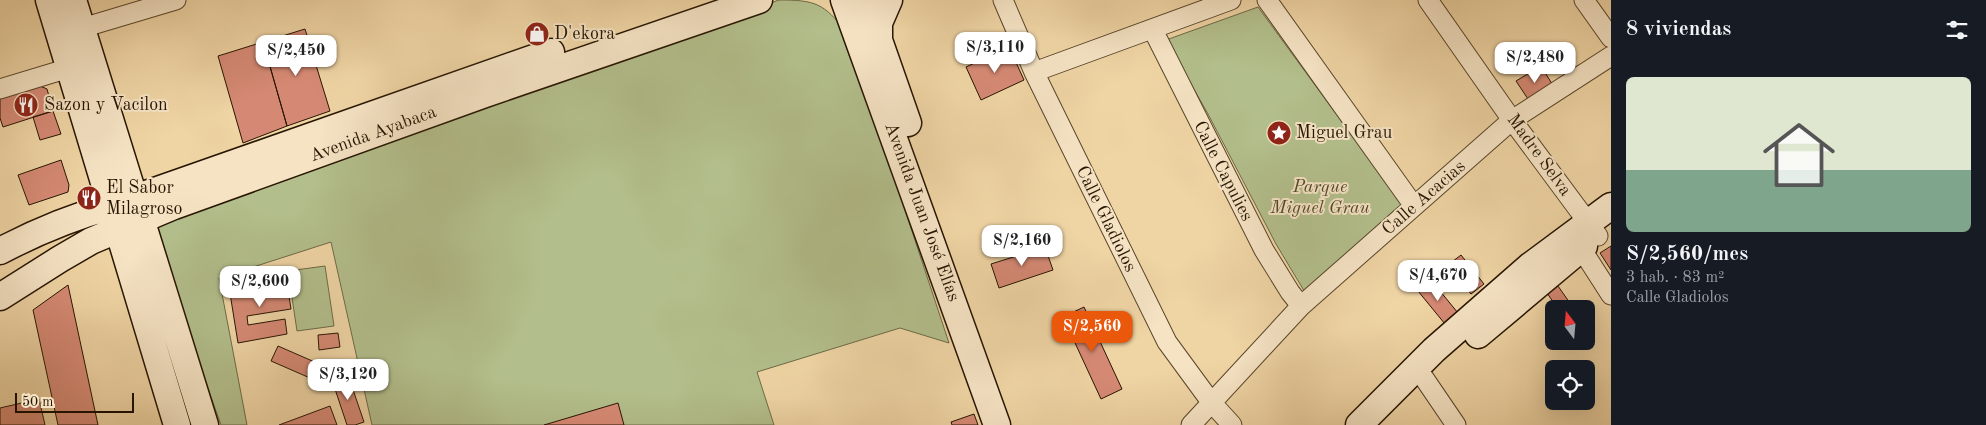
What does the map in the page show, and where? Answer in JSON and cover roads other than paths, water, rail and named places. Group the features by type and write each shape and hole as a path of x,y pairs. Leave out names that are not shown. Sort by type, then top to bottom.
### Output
{"street":[{"path":"49,0 69,68 127,213 205,425"},
{"path":"73,0 82,28 178,425"},
{"path":"82,28 176,0"},
{"name":"Avenida Ayabaca","path":"0,298 127,213 478,76 703,0"},
{"name":"Avenida Ayabaca","path":"0,251 55,224 80,215 127,213 485,94 759,0"},
{"path":"826,0 845,14 867,35 879,23 882,12 889,0"},
{"name":"Avenida Juan José Elías","path":"844,0 867,35 1015,425"},
{"name":"Avenida Juan José Elías","path":"865,0 867,35 997,425"},
{"name":"Calle Gladiolos","path":"1003,0 1034,72 1167,342 1212,402 1232,425"},
{"path":"1034,72 1231,0"},
{"path":"1267,0 1414,206"},
{"name":"Madre Selva","path":"1428,0 1590,234 1611,295"},
{"path":"1584,0 1611,38"},
{"name":"Calle Capulies","path":"1153,30 1260,243 1290,292 1301,306"},
{"name":"Calle Acacias","path":"1191,425 1301,306 1414,206 1512,120 1611,56"},
{"path":"0,89 69,68"},
{"path":"1380,425 1424,378 1590,234 1611,206"},
{"path":"1359,425 1434,350 1530,266 1590,234"},
{"path":"1424,378 1456,425"}],"place":[{"name":"D'ekora","path":"537,34"},
{"name":"Sazon y Vacilon","path":"26,105"},
{"name":"Miguel Grau","path":"1279,133"},
{"name":"El Sabor Milagroso","path":"89,198"}],"park label":[{"name":"Parque Miguel Grau","path":"1320,197"}]}
